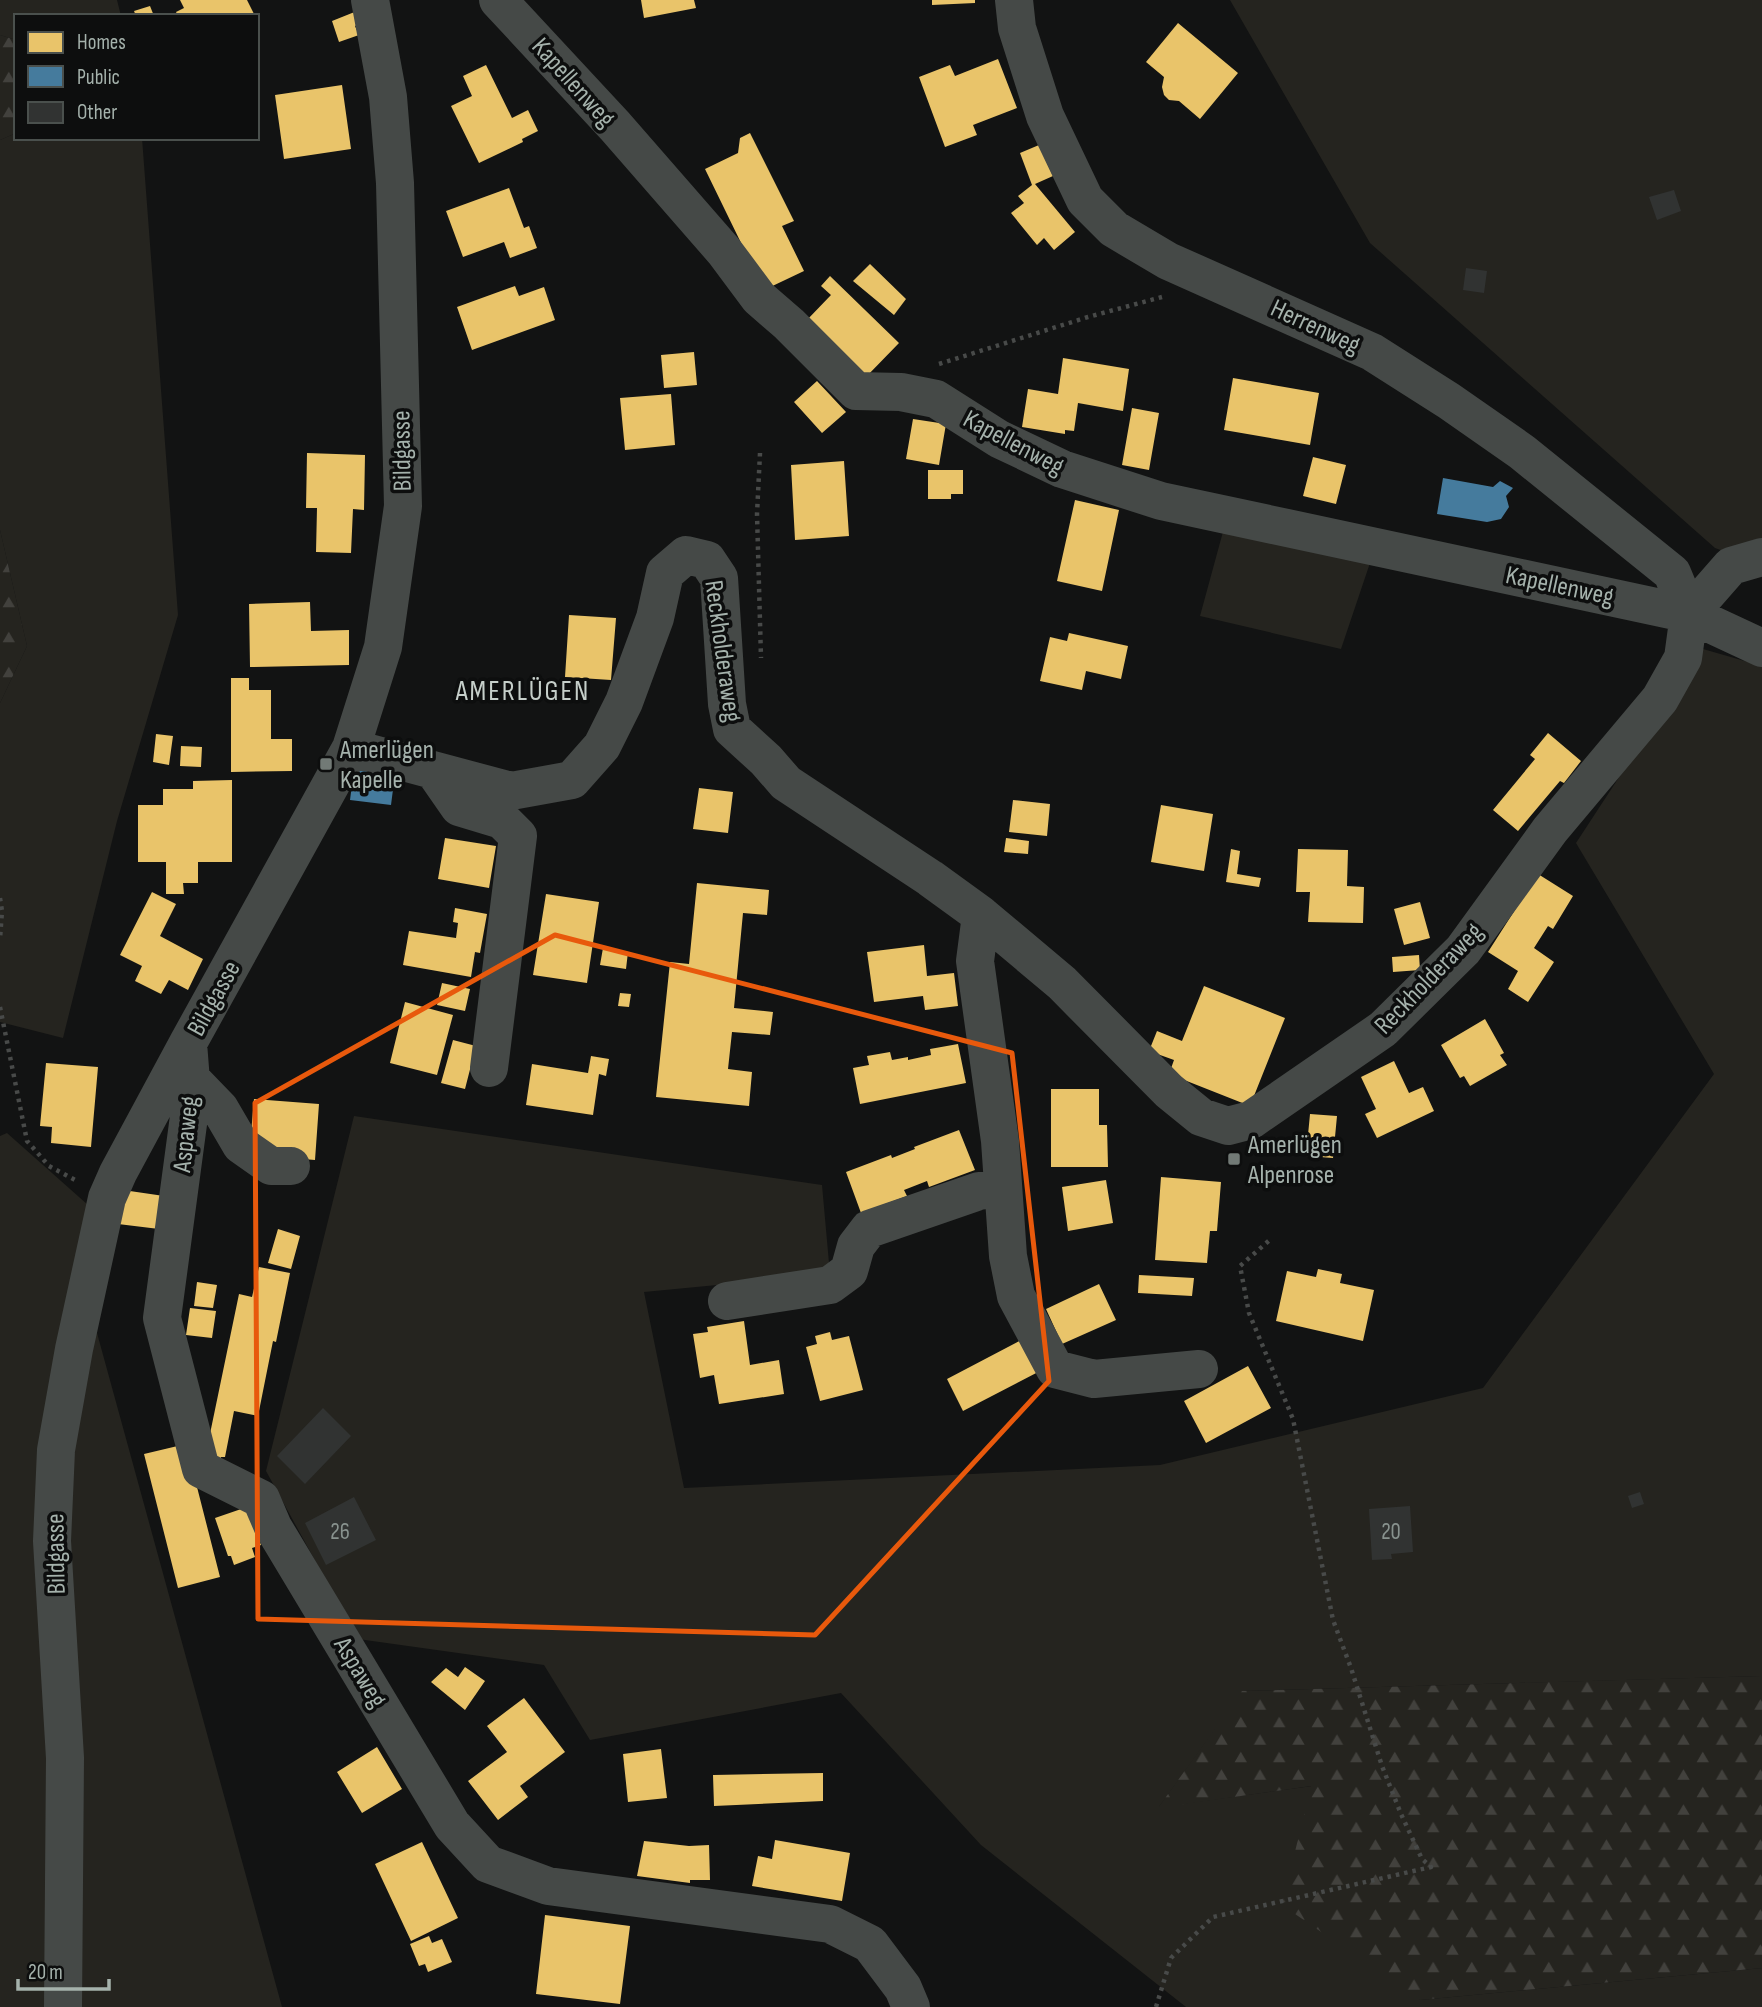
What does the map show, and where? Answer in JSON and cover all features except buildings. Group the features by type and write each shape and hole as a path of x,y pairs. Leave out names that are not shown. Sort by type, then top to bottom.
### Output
{"street":[{"name":"Bildgasse","path":"64,2007 65,1758 52,1541 56,1450 74,1349 107,1198 118,1173 189,1061 351,748 383,647 402,506 396,183 388,97 370,0"},
{"name":"Kapellenweg","path":"498,0 615,126 723,251 759,298 856,391 901,392 936,399 999,439 1062,469 1161,501 1689,614 1762,648"},
{"name":"Herrenweg","path":"1014,0 1017,28 1050,128 1086,200 1114,229 1168,261 1372,352 1449,401 1522,453 1672,573 1689,614"},
{"name":"Reckholderaweg","path":"351,748 511,791 572,780 602,746 624,702 655,618 665,573 686,555 707,560 719,578 727,704 732,729 766,760 786,783 981,915 1062,983 1169,1091 1201,1117 1228,1126 1251,1120 1383,1029 1463,950 1550,830 1660,699 1683,658 1689,614"},
{"path":"1689,614 1731,566 1762,557"},
{"path":"434,771 459,807 502,820 518,836 489,1068"},
{"path":"981,915 975,961 1000,1141 1008,1256 1016,1296 1055,1369 1094,1379 1199,1369"},
{"path":"189,1061 242,1145 271,1166 291,1166"},
{"name":"Aspaweg","path":"189,1061 192,1094 162,1318 201,1469 261,1499 273,1527 453,1825 488,1864 548,1886 830,1924 870,1944 903,1988 911,2007"},
{"path":"727,1301 830,1285 849,1271 856,1246 869,1229 979,1191 1003,1188"}],"path":[{"path":"923,396 937,365 1088,317 1165,296"},
{"path":"760,453 757,514 762,667"},
{"path":"0,898 0,939"},
{"path":"0,1007 27,1141 49,1166 107,1198"},
{"path":"1156,2007 1171,1958 1213,1917 1264,1903 1431,1867 1422,1859 1401,1814 1333,1620 1293,1419 1249,1313 1240,1266 1272,1238"}],"highlighted area":[{"path":"555,935 1012,1053 1049,1381 815,1635 258,1619 255,1103"}],"green space":[{"path":"0,0 117,0 120,14 14,14 14,39 0,35"},
{"path":"1230,0 1762,0 1762,565 1715,548 1370,243"},
{"path":"0,35 14,39 14,134 0,140"},
{"path":"14,134 14,140 142,140 178,615 117,821 63,1038 0,1022 0,703 27,646 0,530 0,140"},
{"path":"1224,528 1371,560 1341,649 1200,616"},
{"path":"0,530 27,646 0,703"},
{"path":"1703,649 1762,666 1762,1676 1243,1691 1159,1807 1312,1786 1420,2000 1762,1968 1762,2007 1186,2007 981,1845 841,1693 590,1740 544,1665 358,1639 266,1471 354,1116 822,1185 830,1274 644,1292 684,1488 1160,1465 1483,1388 1714,1074 1576,843"},
{"path":"7,1133 88,1205 80,1271 282,2007 0,2007 0,1136"},
{"path":"1762,1676 1762,1968 1420,2000 1282,1905 1311,1786 1158,1808 1242,1691"}],"place":[{"name":"Amerlügen Kapelle","path":"326,764"},
{"name":"Amerlügen Alpenrose","path":"1234,1159"}],"district":[{"name":"AMERLÜGEN","path":"523,690"}]}
